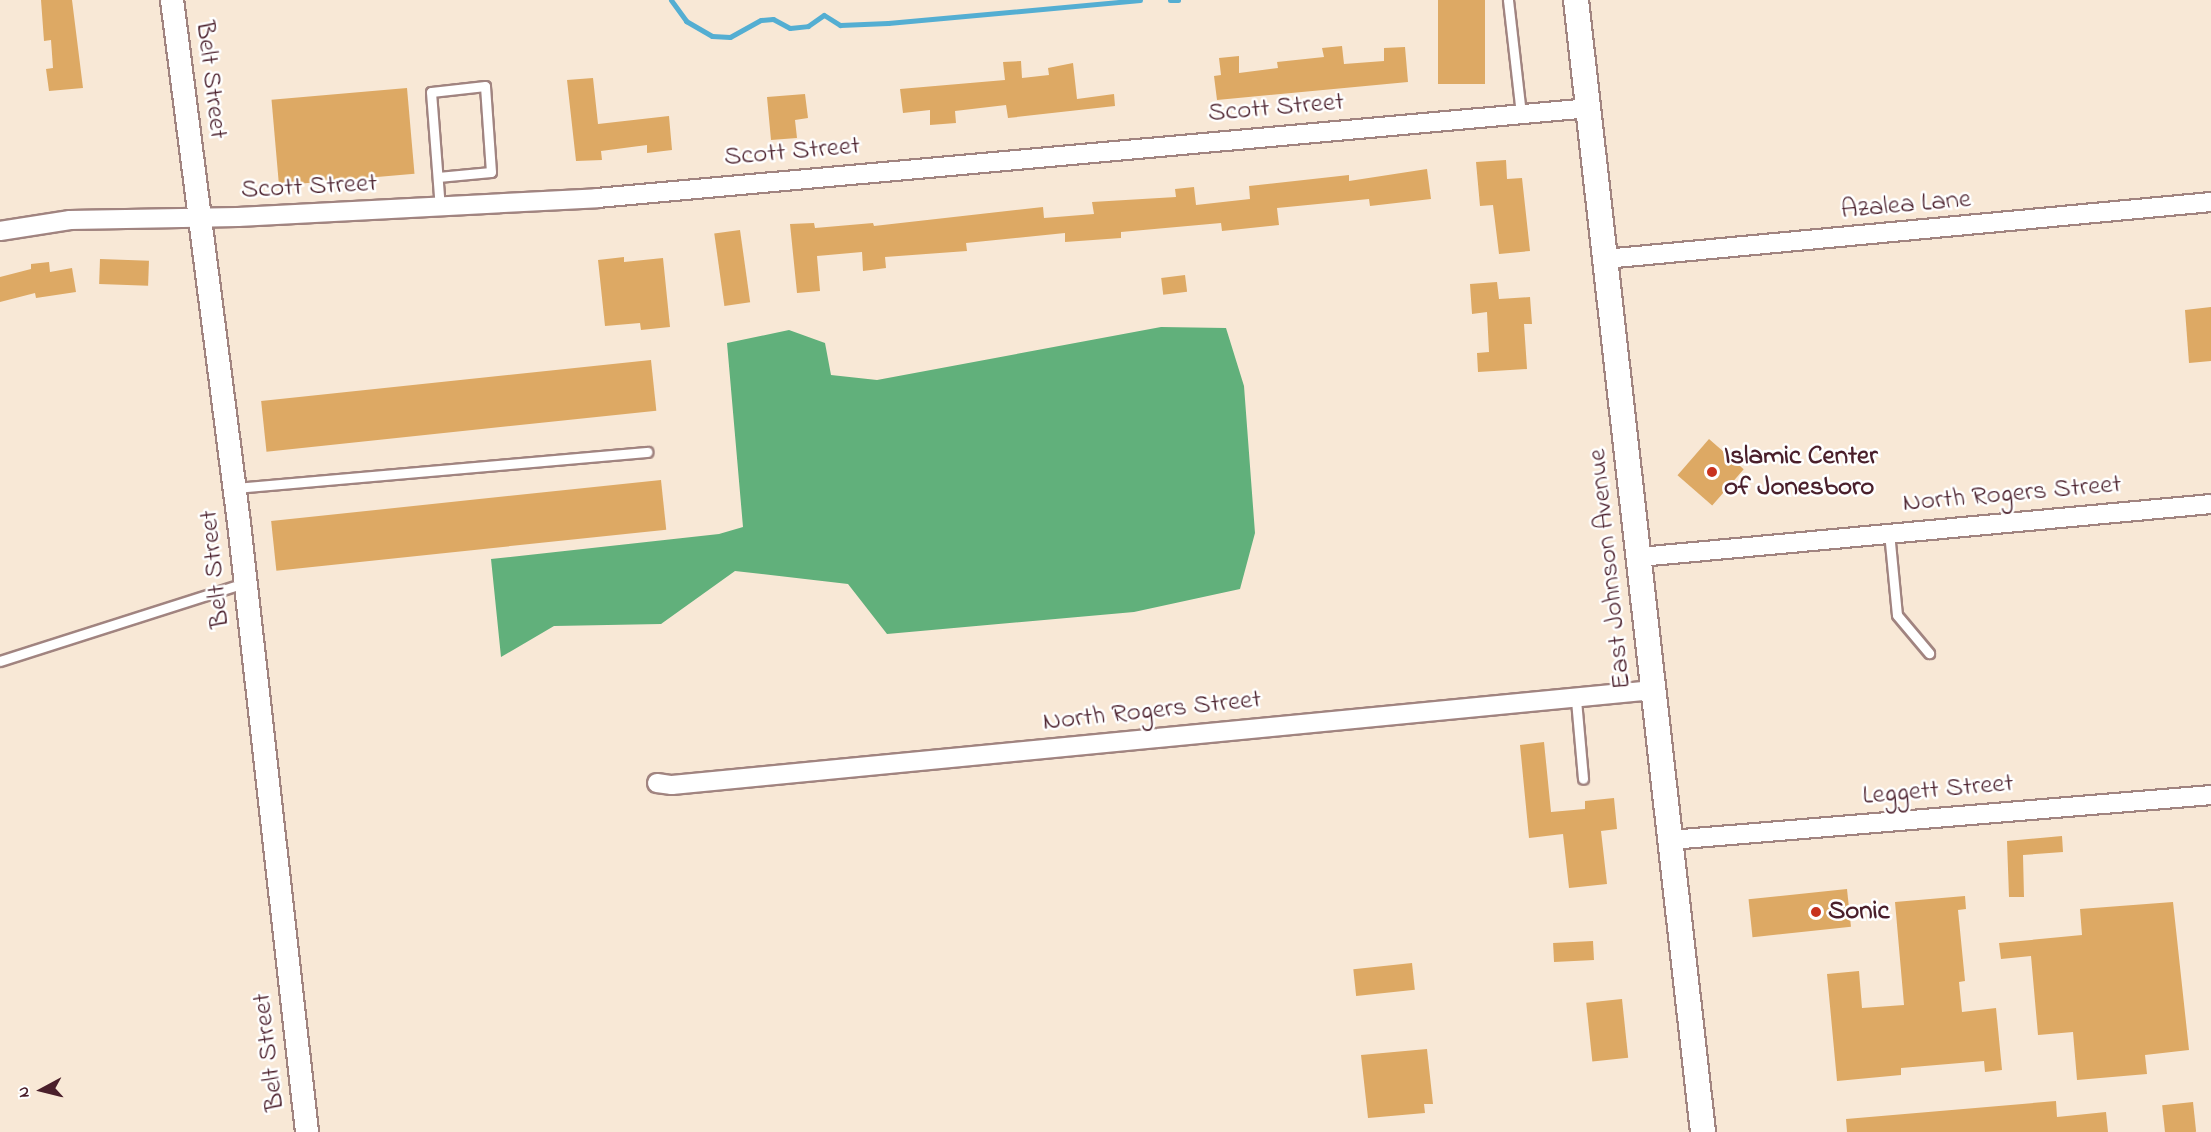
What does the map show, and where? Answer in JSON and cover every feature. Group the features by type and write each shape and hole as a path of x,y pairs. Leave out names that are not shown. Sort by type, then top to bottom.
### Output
{"main road":[{"name":"East Johnson Avenue","path":"1576,0 1703,1132"}],"street":[{"name":"Belt Street","path":"172,0 234,488 307,1132"},
{"name":"Scott Street","path":"0,231 70,220 200,218 440,208 597,198 1589,108"},
{"name":"Azalea Lane","path":"1605,259 2211,202"},
{"name":"North Rogers Street","path":"1640,557 1889,532 2211,504"},
{"name":"North Rogers Street","path":"657,783 672,785 917,759 1653,690"},
{"name":"Leggett Street","path":"1671,840 2211,795"}],"lane":[{"path":"1508,0 1521,114"},
{"path":"438,177 491,172 485,86 431,92 440,208"},
{"path":"234,488 647,452"},
{"path":"1889,532 1897,615 1929,653"},
{"path":"0,661 245,583"},
{"path":"1576,699 1583,779"}],"green space":[{"path":"1161,327 1226,328 1244,386 1255,533 1240,589 1134,612 887,634 848,584 735,571 661,624 554,626 501,657 491,559 719,534 743,527 727,343 789,330 825,343 831,375 877,380"}],"building":[{"path":"41,0 72,0 83,88 49,91 46,69 53,68 51,40 44,41"},
{"path":"1438,0 1485,0 1485,84 1438,84"},
{"path":"1342,46 1344,64 1384,61 1384,48 1405,47 1408,82 1217,100 1214,76 1221,75 1219,58 1239,56 1239,73 1278,68 1277,62 1324,57 1322,48"},
{"path":"1021,61 1022,78 1049,75 1048,68 1073,63 1077,99 1114,94 1115,106 1008,118 1006,105 955,111 956,123 930,125 930,110 903,113 900,89 1005,80 1003,62"},
{"path":"593,78 598,124 669,116 672,150 647,153 647,145 601,151 602,160 576,161 567,80"},
{"path":"407,88 414,174 279,186 272,100"},
{"path":"805,94 808,118 795,120 797,138 771,140 767,97"},
{"path":"1506,160 1507,179 1522,178 1530,251 1499,254 1493,205 1480,206 1476,162"},
{"path":"1427,169 1431,199 1370,206 1369,199 1277,208 1279,225 1222,231 1221,223 1121,232 1121,238 1065,242 1065,233 966,243 967,251 885,257 886,268 863,271 862,252 817,256 820,291 797,293 790,224 814,223 815,228 873,223 874,226 1043,207 1044,218 1094,214 1092,202 1176,197 1175,189 1194,187 1196,205 1250,199 1249,186 1349,175 1349,181"},
{"path":"740,230 750,302 724,306 714,234"},
{"path":"624,257 624,262 663,258 670,327 641,330 640,323 605,326 598,260"},
{"path":"100,259 149,261 148,286 99,284"},
{"path":"49,262 50,272 72,268 76,292 36,298 35,293 0,302 0,277 31,269 31,264"},
{"path":"1185,275 1187,292 1163,295 1161,278"},
{"path":"1497,282 1499,299 1530,297 1532,324 1524,324 1527,369 1478,372 1477,353 1489,352 1487,312 1472,314 1470,284"},
{"path":"2211,307 2211,361 2189,363 2185,310"},
{"path":"651,360 656,411 266,452 261,401"},
{"name":"Islamic Center of Jonesboro","path":"1709,439 1744,469 1712,505 1678,475"},
{"path":"661,480 666,530 276,571 271,521"},
{"path":"1544,742 1551,812 1585,809 1585,801 1614,798 1617,829 1601,831 1607,884 1569,888 1563,834 1529,838 1520,745"},
{"path":"2062,836 2063,852 2023,855 2024,897 2009,897 2007,841"},
{"name":"Sonic","path":"1847,889 1851,927 1753,937 1749,899"},
{"path":"1965,896 1966,909 1958,910 1965,981 1959,982 1962,1012 1996,1008 2002,1070 1985,1072 1984,1061 1901,1068 1901,1075 1837,1081 1827,974 1859,971 1862,1008 1904,1005 1895,902"},
{"path":"2173,902 2189,1050 2145,1055 2147,1074 2077,1080 2073,1032 2038,1035 2031,956 2001,959 1999,943 2082,935 2080,909"},
{"path":"1593,941 1594,960 1554,962 1553,943"},
{"path":"1412,963 1415,990 1356,996 1353,969"},
{"path":"1622,999 1628,1058 1592,1061 1586,1003"},
{"path":"1427,1049 1433,1104 1424,1104 1425,1113 1368,1118 1361,1055"},
{"path":"2056,1101 2057,1117 2106,1112 2108,1132 1847,1132 1846,1119"},
{"path":"2193,1102 2196,1132 2165,1132 2162,1105"}],"waterway":[{"path":"671,0 686,21 712,36 730,37 761,20 773,19 790,28 808,26 824,15 840,25 888,23 1140,0"},
{"path":"1170,0 1178,0"}],"place":[{"name":"Islamic Center of Jonesboro","path":"1712,472"},
{"name":"Sonic","path":"1816,912"}]}
